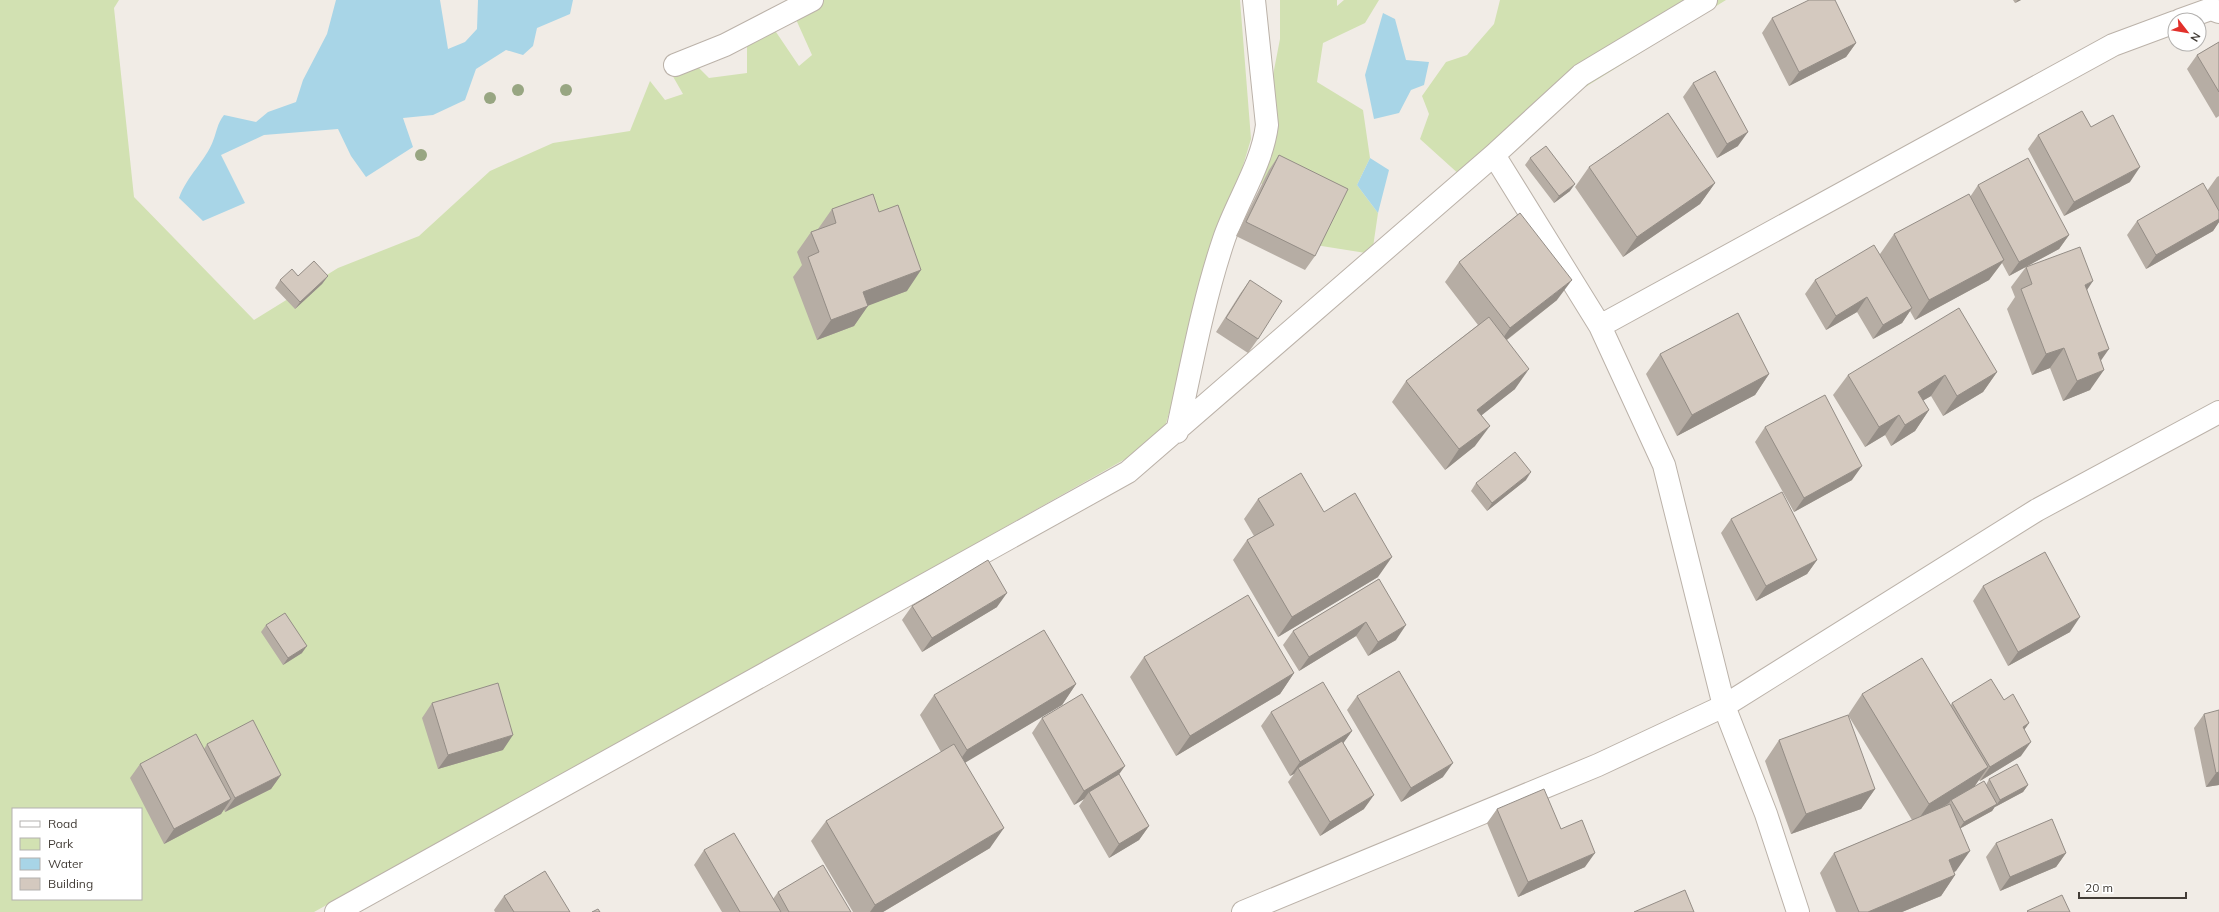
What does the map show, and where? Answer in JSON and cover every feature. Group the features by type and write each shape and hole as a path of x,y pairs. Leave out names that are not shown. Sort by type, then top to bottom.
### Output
{"street":[{"path":"675,65 725,45 812,0"},
{"path":"1177,432 1213,273 1229,223 1265,143 1267,125 1254,0"},
{"path":"336,912 1128,472 1177,432 1494,155 1581,75 1706,0"},
{"path":"2203,12 2211,9 2219,12"},
{"path":"1600,326 2113,45 2167,25"},
{"path":"1494,155 1600,326 1664,465 1724,706 1766,814 1798,912"},
{"path":"1243,912 1598,765 1724,706 2037,510 2219,412"}],"green space":[{"path":"0,0 119,0 114,8 134,197 254,320 338,268 419,236 490,171 553,143 630,131 650,81 665,100 683,94 667,66 697,66 709,78 747,73 747,32 776,32 799,66 812,55 794,15 804,0 1240,0 1251,139 1164,430 1127,458 899,587 314,912 0,912"},
{"path":"1280,0 1337,0 1337,6 1344,0 1379,0 1365,23 1323,43 1317,82 1363,110 1370,158 1357,185 1378,213 1372,254 1309,244 1290,203 1253,178 1280,39"},
{"path":"1500,0 1726,0 1519,128 1461,176 1420,139 1429,114 1422,96 1446,62 1467,55 1494,24"}],"water":[{"path":"336,0 440,0 448,49 465,42 477,29 478,0 573,0 570,14 537,28 533,46 523,55 506,50 476,69 465,100 433,115 403,118 413,147 366,177 351,156 338,129 264,135 221,155 245,203 203,221 179,198 182,190 210,148 222,118 224,115 256,122 268,112 296,102 303,80 327,34"},
{"path":"1383,13 1395,19 1406,60 1429,62 1424,85 1411,90 1399,113 1374,119 1365,75"},
{"path":"1370,158 1389,170 1378,213 1357,185"}],"building":[{"path":"1809,0 1835,0 1856,43 1799,72 1772,18"},
{"path":"2219,42 2219,92 2197,55 2202,52 2207,52 2207,49"},
{"path":"1715,71 1748,132 1727,144 1693,83"},
{"path":"2082,111 2091,127 2113,115 2140,167 2074,202 2038,135"},
{"path":"1668,113 1715,183 1637,237 1589,167"},
{"path":"1546,146 1575,184 1559,196 1530,158"},
{"path":"1279,155 1348,189 1315,256 1246,222"},
{"path":"2028,158 2069,235 2019,262 1978,185"},
{"path":"2203,183 2219,211 2219,219 2156,255 2137,221"},
{"path":"873,194 879,212 898,205 921,270 863,292 868,306 831,320 808,257 819,252 811,232 836,223 832,209"},
{"path":"1969,194 2004,260 1929,300 1894,234"},
{"path":"1520,213 1572,280 1510,328 1459,262"},
{"path":"1874,245 1912,308 1883,325 1867,297 1836,316 1815,280"},
{"path":"2080,247 2093,281 2085,285 2109,349 2098,353 2104,370 2077,381 2064,348 2046,354 2021,289 2032,284 2026,267"},
{"path":"314,261 328,276 300,302 280,280 292,269 298,276"},
{"path":"1250,280 1282,301 1258,339 1226,318"},
{"path":"1959,308 1997,372 1957,396 1945,375 1918,392 1929,410 1905,425 1899,415 1879,427 1848,375"},
{"path":"1738,313 1769,374 1692,415 1660,354"},
{"path":"1489,317 1529,369 1477,410 1490,426 1459,449 1406,381"},
{"path":"1825,395 1862,466 1804,498 1765,427"},
{"path":"1515,452 1531,472 1492,503 1476,483"},
{"path":"1301,473 1324,512 1355,493 1392,557 1292,617 1247,540 1274,525 1258,499"},
{"path":"1782,492 1817,560 1766,586 1731,519"},
{"path":"2045,552 2080,617 2018,652 1983,586"},
{"path":"988,560 1007,593 932,638 912,606"},
{"path":"1379,579 1406,625 1378,642 1366,622 1309,657 1293,631"},
{"path":"1248,595 1294,673 1190,736 1144,657"},
{"path":"285,613 307,646 288,658 266,625"},
{"path":"1044,630 1076,684 967,750 934,695"},
{"path":"1922,658 1988,767 1929,804 1862,694"},
{"path":"1399,671 1453,763 1411,788 1357,696"},
{"path":"1991,679 2004,700 2013,694 2029,723 2023,727 2031,742 1990,767 1952,703"},
{"path":"1323,682 1352,731 1300,762 1271,712"},
{"path":"498,683 513,735 448,755 432,703"},
{"path":"1082,694 1125,766 1084,791 1042,718"},
{"path":"2219,710 2219,772 2216,773 2204,714"},
{"path":"1848,715 1875,789 1806,814 1779,740"},
{"path":"253,720 281,775 235,798 207,744"},
{"path":"196,734 231,799 174,829 140,764"},
{"path":"1342,741 1374,795 1330,822 1298,768"},
{"path":"954,744 1004,828 875,905 826,821"},
{"path":"2017,764 2028,785 2000,800 1989,779"},
{"path":"1119,774 1149,826 1119,844 1089,792"},
{"path":"1984,781 1997,804 1964,822 1951,800"},
{"path":"1544,789 1561,829 1582,820 1595,853 1528,882 1497,809"},
{"path":"1950,804 1970,851 1949,860 1955,875 1868,912 1859,912 1834,853"},
{"path":"2052,819 2066,853 2010,877 1996,843"},
{"path":"734,833 781,912 740,912 704,850"},
{"path":"823,865 851,912 789,912 778,892"},
{"path":"545,871 570,912 514,912 504,896"},
{"path":"1685,890 1694,912 1634,912"},
{"path":"2062,895 2070,912 2027,911"},
{"path":"598,909 600,912 592,912"}]}
